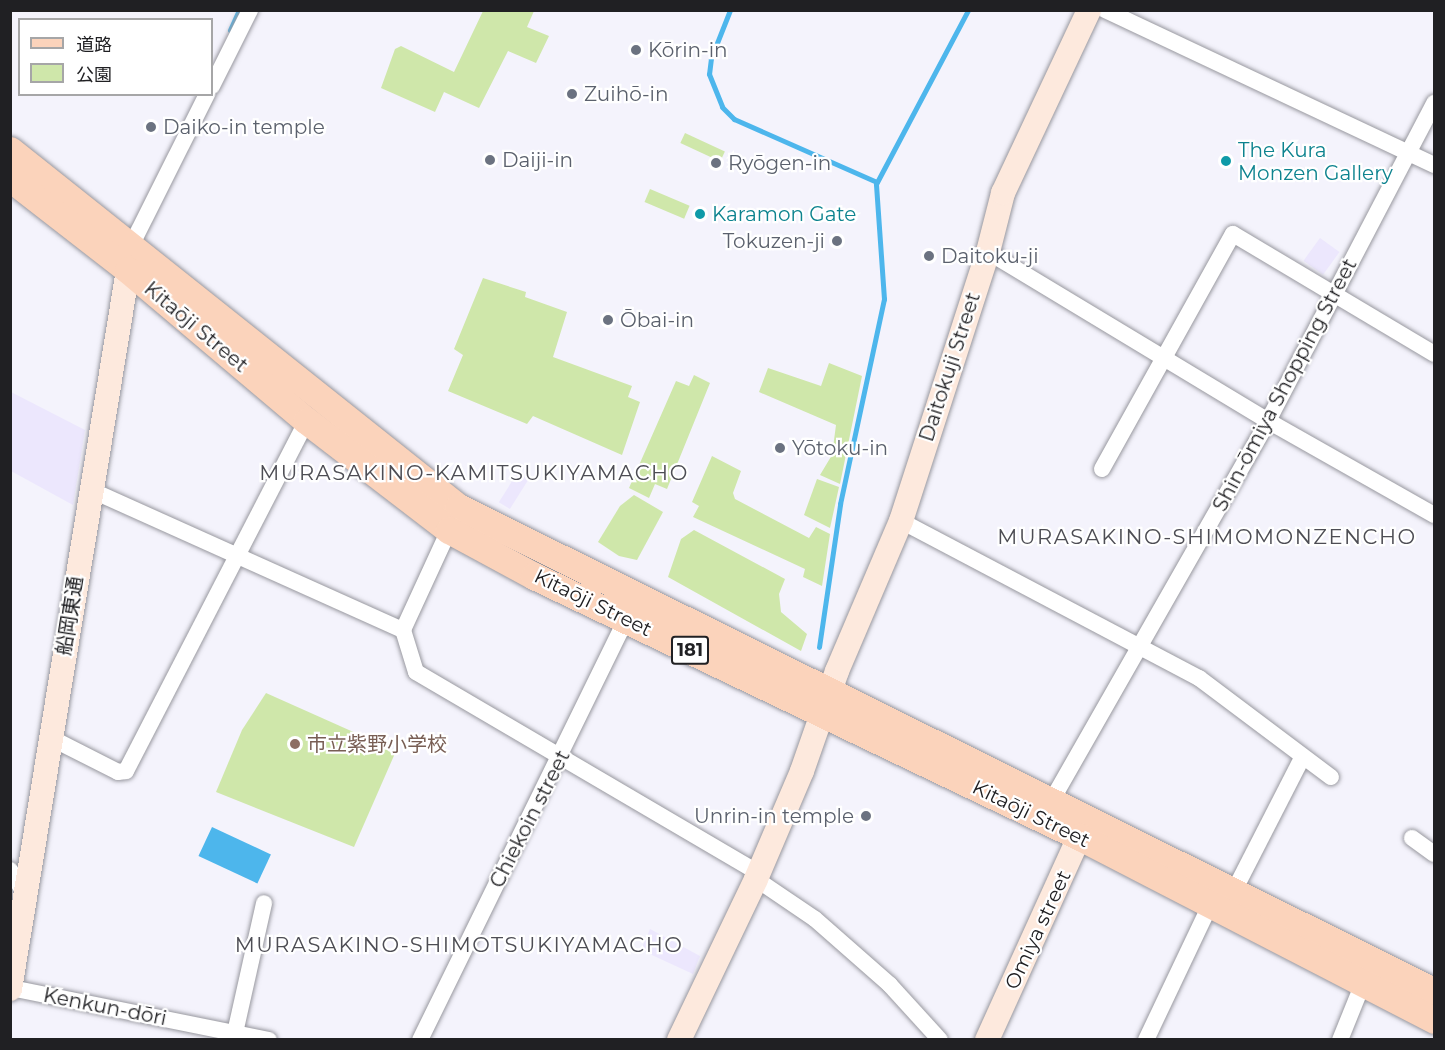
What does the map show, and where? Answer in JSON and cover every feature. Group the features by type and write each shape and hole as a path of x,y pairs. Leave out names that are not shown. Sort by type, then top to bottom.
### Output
{"main road":[{"name":"Kitaōji Street","path":"10,150 130,257 307,421 449,530 632,608 1083,829 1235,889 1434,991"},
{"name":"Kitaōji Street","path":"10,178 130,257 246,341 458,507 632,608"},
{"name":"Kitaōji Street","path":"1083,829 1210,904 1434,1020"}],"street":[{"path":"213,84 250,10"},
{"name":"Daitokuji Street","path":"679,1040 757,876 901,520 988,252 1003,193 1089,10"},
{"path":"1105,10 1434,165"},
{"path":"130,257 206,96"},
{"name":"Shin-ōmiya Shopping Street","path":"1046,811 1268,422 1434,103"},
{"path":"1102,469 1233,234 1434,354"},
{"path":"988,252 1268,422 1434,515"},
{"name":"船岡東通","path":"11,989 130,257"},
{"path":"51,738 118,772 126,771 240,555 307,421"},
{"path":"91,490 403,630"},
{"path":"901,520 1199,678 1250,712 1302,758 1331,777"},
{"path":"449,530 403,630 416,672 757,876 815,919 891,985 940,1040"},
{"name":"Chiekoin street","path":"420,1040 561,758 632,608"},
{"path":"1235,889 1302,758"},
{"name":"Omiya street","path":"987,1040 1083,829"},
{"path":"1412,838 1434,854"},
{"path":"10,870 26,896"},
{"path":"235,1033 264,903"},
{"path":"1146,1040 1210,904"},
{"path":"1340,1040 1363,983"},
{"name":"Kenkun-dōri","path":"11,989 269,1040"}],"shaded area":[{"path":"1320,238 1339,252 1323,275 1304,261"},
{"path":"11,392 85,430 73,505 11,471"},
{"path":"519,470 530,477 510,509 499,502"},
{"path":"650,929 700,956 693,974 641,950"}],"green space":[{"path":"483,11 534,11 527,27 549,36 536,63 508,51 479,108 444,92 435,112 381,88 395,49 401,46 454,72"},
{"path":"685,133 725,152 720,162 680,143"},
{"path":"650,189 690,206 684,219 645,202"},
{"path":"483,278 526,292 525,297 567,312 553,357 632,386 628,397 640,402 622,455 533,416 527,424 448,391 463,355 454,349"},
{"path":"829,363 862,376 840,484 820,475 832,455 836,425 759,392 768,368 821,386"},
{"path":"694,375 710,383 667,489 655,484 649,498 629,488 676,381 689,386"},
{"path":"712,456 741,471 733,493 735,499 809,538 816,527 830,534 822,586 803,577 805,569 693,517 699,506 692,502"},
{"path":"817,479 839,487 830,528 804,515"},
{"path":"634,495 663,512 637,560 619,556 598,542 620,506"},
{"path":"694,530 785,579 779,594 781,612 807,634 801,651 668,577 681,539"},
{"path":"266,693 396,751 354,847 216,792 242,730"}],"water":[{"path":"212,827 271,854 257,883 198,856"}],"waterway":[{"path":"230,30 239,10"},
{"path":"730,10 711,58 709,74 722,107 734,119 877,182"},
{"path":"819,647 840,504 884,299 876,184 968,10"}],"place":[{"name":"Kōrin-in","path":"636,50"},
{"name":"Zuihō-in","path":"572,94"},
{"name":"Daiko-in temple","path":"151,127"},
{"name":"Daiji-in","path":"490,160"},
{"name":"The Kura Monzen Gallery","path":"1226,161"},
{"name":"Ryōgen-in","path":"716,163"},
{"name":"Karamon Gate","path":"700,214"},
{"name":"Tokuzen-ji","path":"837,241"},
{"name":"Daitoku-ji","path":"929,256"},
{"name":"Ōbai-in","path":"608,320"},
{"name":"Yōtoku-in","path":"780,448"},
{"name":"市立紫野小学校","path":"295,744"},
{"name":"Unrin-in temple","path":"866,816"}],"district":[{"name":"MURASAKINO-KAMITSUKIYAMACHO","path":"474,473"},
{"name":"MURASAKINO-SHIMOMONZENCHO","path":"1207,537"},
{"name":"MURASAKINO-SHIMOTSUKIYAMACHO","path":"459,945"}]}
